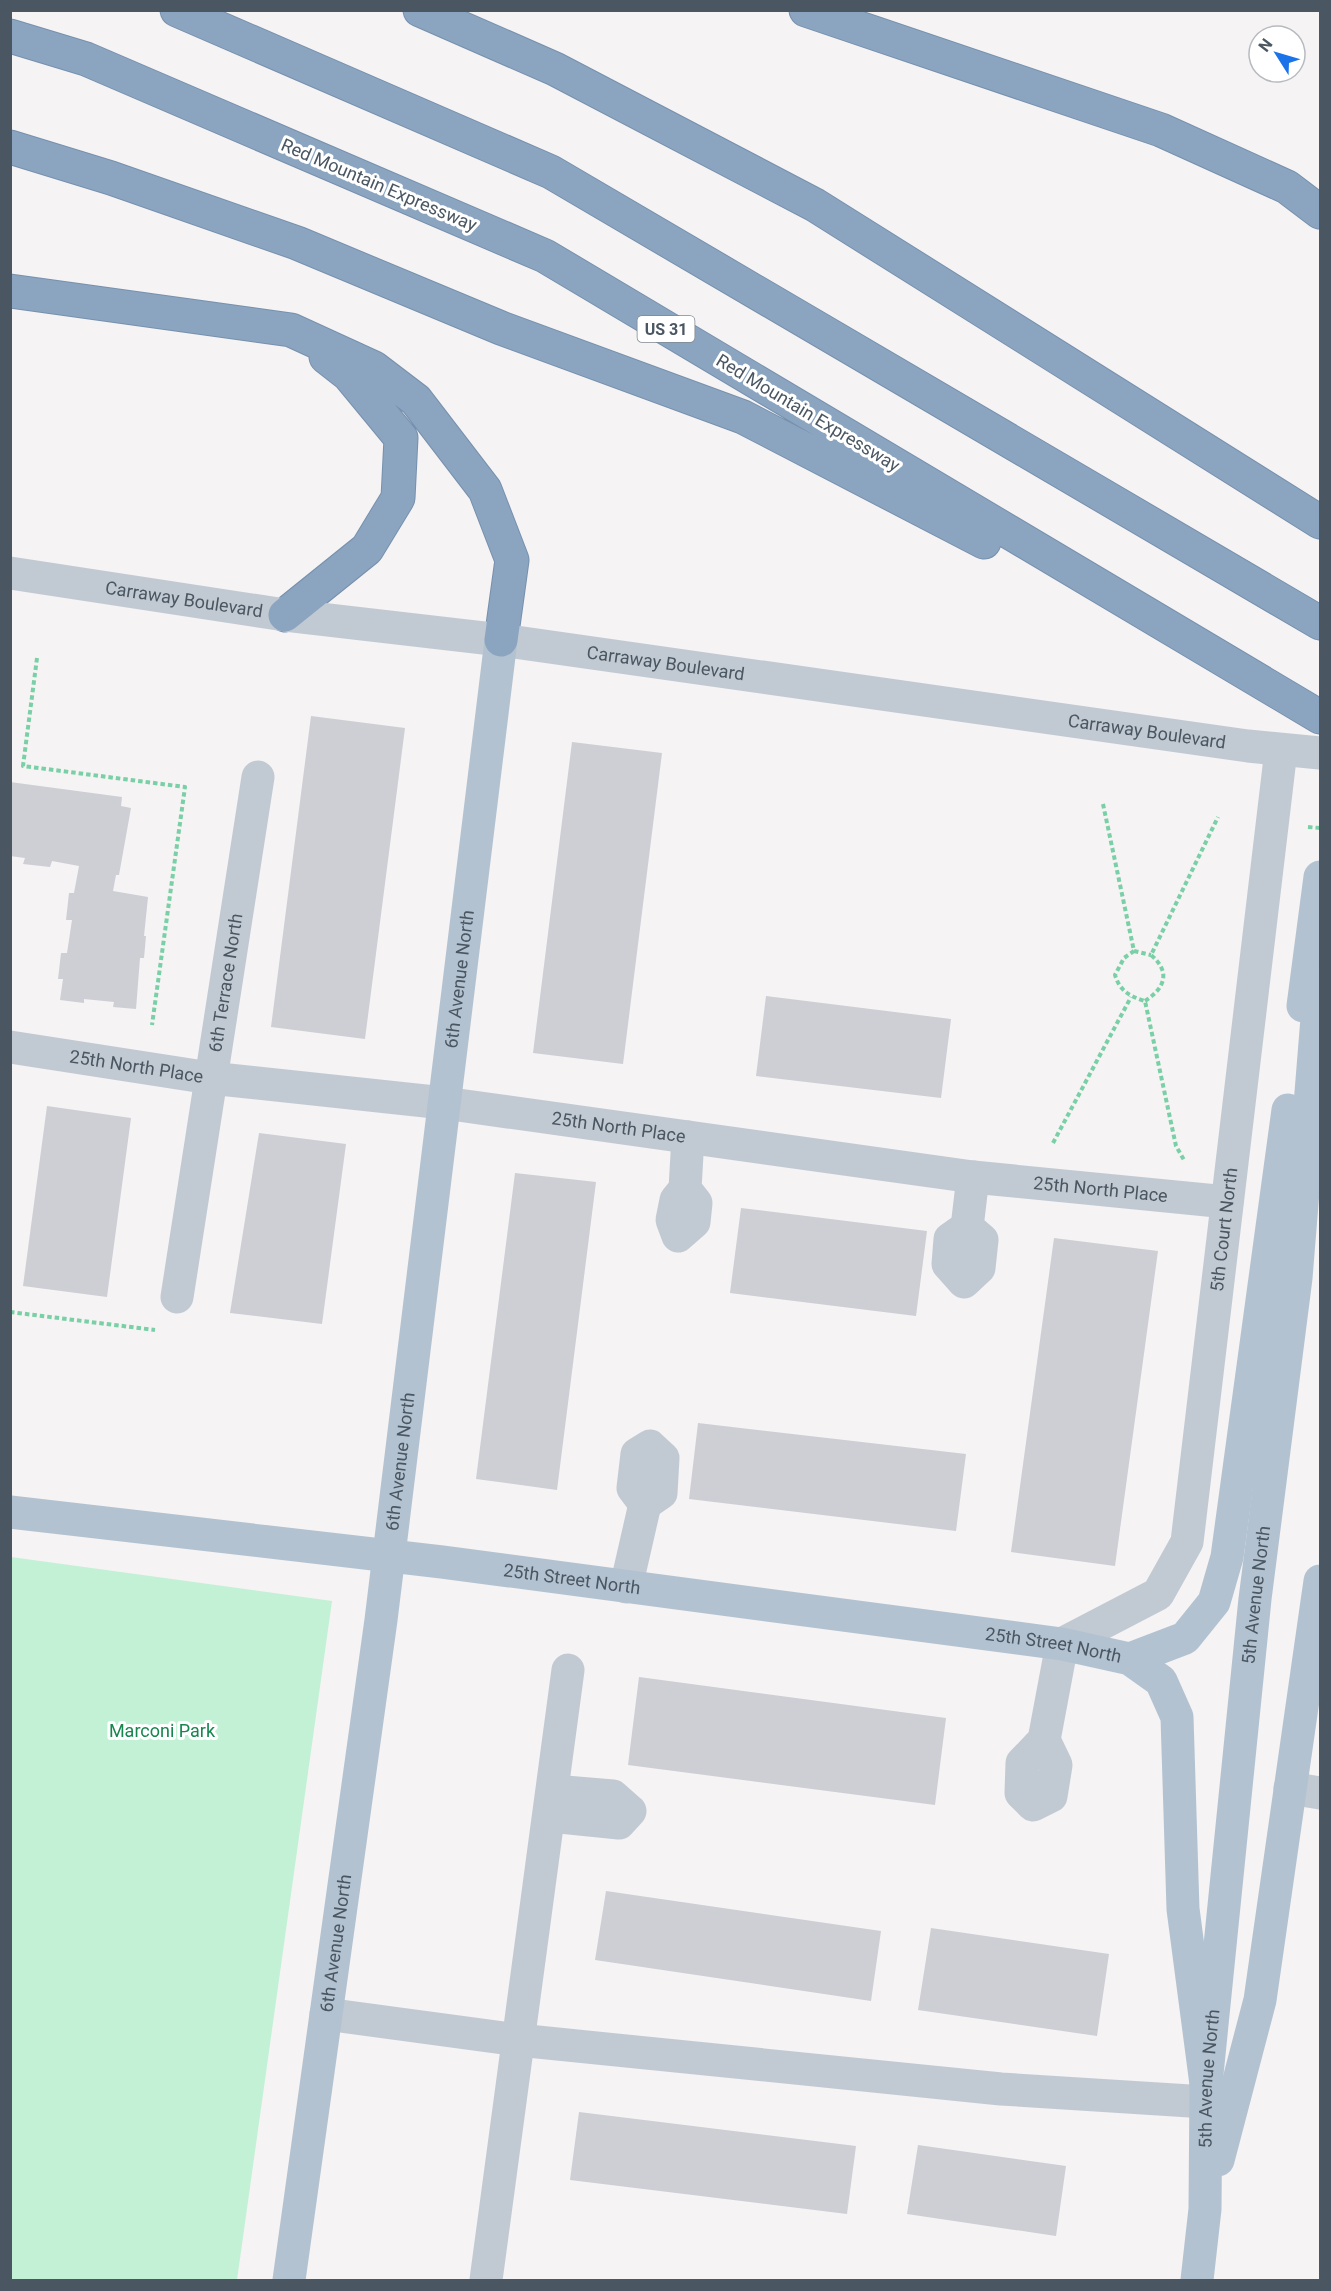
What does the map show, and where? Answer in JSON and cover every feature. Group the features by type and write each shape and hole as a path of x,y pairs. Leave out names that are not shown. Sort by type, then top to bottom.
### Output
{"highway":[{"path":"177,10 551,171 1320,623"},
{"path":"420,10 555,69 815,205 1320,522"},
{"path":"806,10 1161,130 1287,187 1320,212"},
{"name":"Red Mountain Expressway","path":"10,36 86,59 545,256 1320,717"},
{"path":"10,147 111,178 297,243 501,328 743,417 1285,697"},
{"path":"10,291 291,330 374,368 417,400 485,489 513,560 501,640"},
{"path":"285,615 367,549 398,498 401,438 349,375 291,330"}],"main road":[{"name":"6th Avenue North","path":"289,2280 389,1555 501,640"},
{"path":"1130,1659 1185,1638 1214,1602 1227,1557 1320,876"},
{"name":"5th Avenue North","path":"1197,2280 1205,2209 1206,2093 1255,1599 1296,1278 1320,981"},
{"name":"25th Street North","path":"10,1512 389,1555 1062,1644 1130,1659"},
{"name":"5th Avenue North","path":"1205,2209 1260,2000 1305,1791 1320,1581"},
{"path":"1130,1659 1161,1681 1177,1717 1183,1910 1206,2093"}],"street":[{"name":"Carraway Boulevard","path":"10,573 285,615 501,640 1281,750 1320,753"},
{"name":"5th Court North","path":"1062,1644 1158,1594 1187,1542 1281,750"},
{"name":"6th Terrace North","path":"177,1297 258,777"},
{"name":"25th North Place","path":"10,1047 210,1078 444,1103 973,1177 1227,1202"},
{"path":"685,1189 688,1137"},
{"path":"967,1227 973,1177"},
{"path":"626,1587 645,1504"},
{"path":"1044,1740 1062,1644"},
{"path":"486,2280 552,1804 568,1670"},
{"path":"326,2014 518,2040 1001,2089 1206,2093"}],"path":[{"path":"37,658 23,766 185,787 152,1025"},
{"path":"1103,804 1134,951"},
{"path":"1151,955 1218,817"},
{"path":"1134,951 1151,955 1162,967 1164,976 1160,988 1144,1001 1131,997 1118,985 1116,975 1124,958 1134,951"},
{"path":"1053,1143 1131,997"},
{"path":"1144,1001 1176,1146 1185,1160"},
{"path":"10,1312 168,1331 177,1297"}],"green space":[{"name":"Marconi Park","path":"11,1557 332,1601 237,2280 11,2280"}],"building":[{"path":"311,716 405,728 365,1039 271,1027"},
{"path":"572,742 662,753 623,1064 533,1053"},
{"path":"10,782 122,797 121,806 131,808 119,875 116,875 113,891 148,897 144,958 140,958 136,1009 113,1007 114,1002 84,999 84,1003 60,1000 63,979 58,979 61,953 67,953 72,920 66,920 69,893 74,893 79,866 52,861 50,867 23,864 25,858 10,856"},
{"path":"766,996 951,1019 941,1098 756,1076"},
{"path":"47,1106 131,1118 107,1297 23,1286"},
{"path":"259,1133 346,1144 322,1324 230,1313"},
{"path":"515,1173 596,1182 557,1490 476,1479"},
{"path":"741,1208 927,1231 916,1316 730,1293"},
{"path":"1054,1238 1158,1251 1115,1566 1011,1552"},
{"path":"698,1423 966,1454 956,1531 689,1499"},
{"path":"639,1677 946,1718 935,1805 628,1765"},
{"path":"606,1891 881,1931 871,2001 595,1960"},
{"path":"931,1928 1109,1954 1097,2036 918,2010"},
{"path":"579,2112 856,2146 847,2214 570,2180"},
{"path":"918,2145 1066,2166 1056,2236 907,2214"}]}
